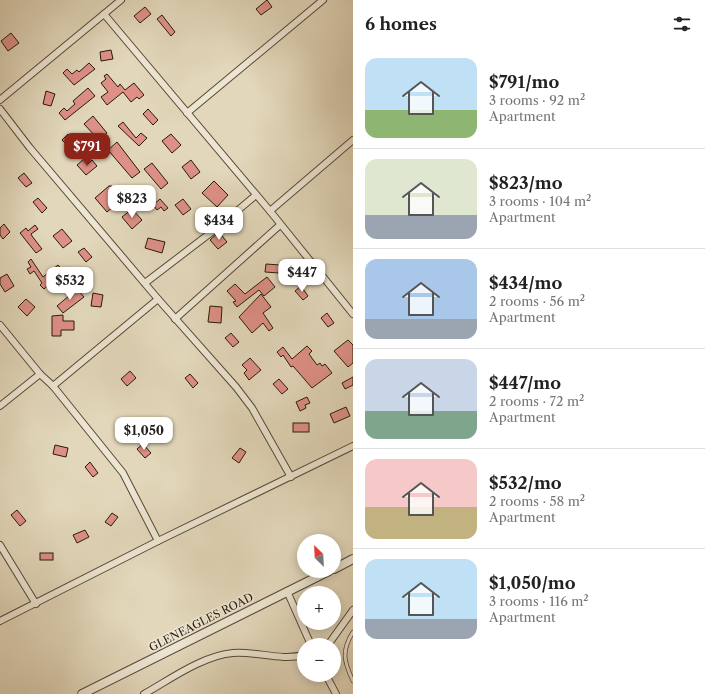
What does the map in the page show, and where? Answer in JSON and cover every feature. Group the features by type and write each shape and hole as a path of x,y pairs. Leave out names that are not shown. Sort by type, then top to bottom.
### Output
{"street":[{"path":"0,100 121,0"},
{"path":"187,113 323,0"},
{"path":"104,14 352,311"},
{"path":"0,109 30,148 252,408 291,477"},
{"path":"270,211 353,140"},
{"path":"145,283 213,231 256,195"},
{"path":"175,319 280,225"},
{"path":"53,386 158,299"},
{"path":"0,325 40,374 53,386 123,473 158,541"},
{"path":"0,406 40,374"},
{"path":"0,621 158,541 353,446"},
{"path":"0,545 36,604"},
{"path":"341,565 353,559"},
{"name":"GLENEAGLES ROAD","path":"82,694 314,578"},
{"path":"287,591 308,638"},
{"path":"333,638 353,610"},
{"path":"144,694 209,659 223,655 234,653 286,658 297,656"},
{"path":"330,682 336,694"}],"lane":[{"path":"353,632 348,641 344,658 353,681"}],"building":[{"path":"267,0 272,7 261,15 256,9"},
{"path":"145,7 151,14 140,23 134,16"},
{"path":"162,15 175,32 171,36 157,19"},
{"path":"11,33 19,43 8,51 1,41"},
{"path":"111,50 113,59 101,61 100,52"},
{"path":"89,63 95,69 74,85 63,73 67,69 72,74 77,70 79,72"},
{"path":"107,74 118,87 120,84 125,90 134,83 144,95 139,99 137,97 131,102 123,92 107,105 101,97 108,92 101,83 106,79 104,76"},
{"path":"88,88 95,96 65,120 59,113 64,108 67,111 75,104 73,101"},
{"path":"46,91 55,94 51,106 43,104"},
{"path":"148,109 158,120 153,125 143,114"},
{"path":"93,116 107,133 103,136 101,133 96,137 84,124"},
{"path":"123,122 136,138 141,133 147,138 139,146 118,126"},
{"path":"68,134 77,144 71,149 62,140"},
{"path":"171,134 181,145 172,153 162,141"},
{"path":"117,142 140,172 132,178 108,150"},
{"path":"84,159 88,164 92,160 97,166 86,175 77,165"},
{"path":"191,160 200,172 191,179 182,167"},
{"path":"152,163 168,183 161,189 144,169"},
{"path":"24,173 32,183 26,187 18,178"},
{"path":"214,181 228,195 217,207 202,193"},
{"path":"109,186 112,186 118,192 116,194 118,198 113,202 115,205 107,212 95,198"},
{"path":"38,198 47,208 42,213 33,202"},
{"path":"160,199 168,208 164,211 161,207 157,210 153,205"},
{"path":"183,199 191,209 183,215 175,205"},
{"path":"132,209 142,220 132,229 122,217"},
{"path":"4,224 10,232 3,239 0,235 0,228"},
{"path":"35,225 38,229 31,234 42,249 36,253 20,233 26,228 28,231"},
{"path":"62,229 72,241 63,248 53,236"},
{"path":"219,232 227,242 218,249 210,240"},
{"path":"148,238 165,242 162,253 145,248"},
{"path":"84,248 92,257 86,262 78,252"},
{"path":"31,259 43,277 58,265 66,274 58,281 56,279 44,289 40,285 42,283 34,271 30,274 27,269 31,267 28,262"},
{"path":"266,264 280,265 279,273 265,272"},
{"path":"7,274 14,286 5,292 0,284 0,278"},
{"path":"267,277 275,287 264,296 259,290 237,307 233,302 236,301 227,291 235,284 245,294"},
{"path":"301,286 308,296 303,300 295,291"},
{"path":"77,289 84,297 63,313 57,306"},
{"path":"93,293 103,295 101,307 91,306"},
{"path":"261,294 271,307 263,313 273,328 269,331 263,323 252,333 239,317"},
{"path":"26,299 35,307 27,316 18,307"},
{"path":"210,306 222,307 221,323 208,322"},
{"path":"327,313 334,323 328,327 321,318"},
{"path":"63,315 63,321 74,321 74,330 61,330 61,336 52,336 52,316"},
{"path":"231,333 239,342 233,347 225,338"},
{"path":"348,340 353,345 353,363 348,367 334,351"},
{"path":"307,346 312,351 309,354 317,365 320,363 322,366 325,364 332,373 312,388 293,366 291,367 283,355 281,357 277,352 283,347 292,359"},
{"path":"250,358 261,370 249,380 244,373 247,370 242,365"},
{"path":"130,371 136,378 127,386 121,379"},
{"path":"190,374 198,383 193,388 185,378"},
{"path":"353,377 353,385 345,389 342,383"},
{"path":"279,379 288,389 282,394 273,384"},
{"path":"307,397 310,403 305,405 306,408 300,411 296,402"},
{"path":"346,407 350,416 334,423 330,414"},
{"path":"293,423 309,423 309,432 293,432"},
{"path":"143,444 151,453 145,458 137,449"},
{"path":"55,445 68,448 66,457 53,454"},
{"path":"240,448 246,452 239,463 232,458"},
{"path":"90,462 98,473 93,477 85,467"},
{"path":"17,510 26,521 20,526 11,515"},
{"path":"112,513 118,517 111,526 105,522"},
{"path":"85,530 89,537 77,543 73,535"},
{"path":"40,553 53,553 53,560 40,560"}]}
